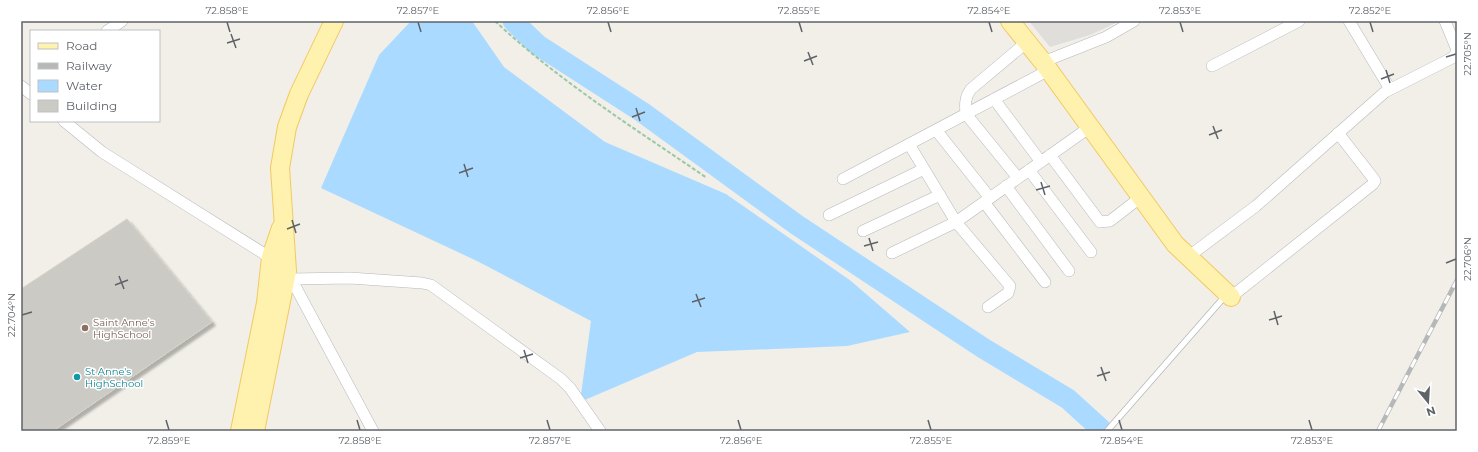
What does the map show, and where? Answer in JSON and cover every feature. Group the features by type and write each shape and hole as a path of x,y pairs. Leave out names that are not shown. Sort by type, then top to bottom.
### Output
{"main road":[{"path":"255,431 289,275 280,168 287,127 299,94 334,21"},
{"path":"1010,21 1046,66 1175,244 1229,295"},
{"path":"240,431 266,303 271,256 284,222"}],"street":[{"path":"108,30 122,21"},
{"path":"843,179 994,99 1046,66 1106,37 1134,21"},
{"path":"1212,66 1299,21"},
{"path":"1349,21 1390,90"},
{"path":"1188,257 1256,206 1338,133 1390,90 1454,57 1457,54 1457,50 1445,21"},
{"path":"1018,178 966,114 965,102 967,94 971,89 1026,42"},
{"path":"30,81 21,87 30,93"},
{"path":"994,99 1100,222 1110,221 1141,197"},
{"path":"65,122 102,152 271,256 289,275 373,431"},
{"path":"892,253 956,222 1090,127"},
{"path":"936,130 1045,282"},
{"path":"1229,295 1373,184 1375,181 1373,178 1338,133"},
{"path":"909,144 956,222 1010,286 1008,293 988,307"},
{"path":"829,215 924,169"},
{"path":"1029,170 1091,252"},
{"path":"1006,186 1069,271"},
{"path":"863,231 940,195"},
{"path":"289,275 422,283 432,285 561,379 570,388 600,431"}],"lane":[{"path":"1106,431 1229,295"}],"path":[{"path":"494,21 525,50 586,95 707,178"}],"shaded area":[{"path":"1029,21 1120,21 1090,35 1050,47"}],"water":[{"path":"411,21 472,21 504,67 605,142 726,194 851,281 910,332 847,346 697,352 580,402 591,321 477,261 321,188 379,55"}],"building":[{"name":"St Anne's HighSchool","path":"127,219 212,322 53,431 21,431 21,289"}],"waterway":[{"path":"513,21 538,45 642,112 797,225 983,348 1068,399 1101,429"}],"railway":[{"path":"1378,431 1457,280"}],"place":[{"name":"Saint Anne's HighSchool","path":"85,328"},
{"name":"St Anne's HighSchool","path":"77,377"}]}
